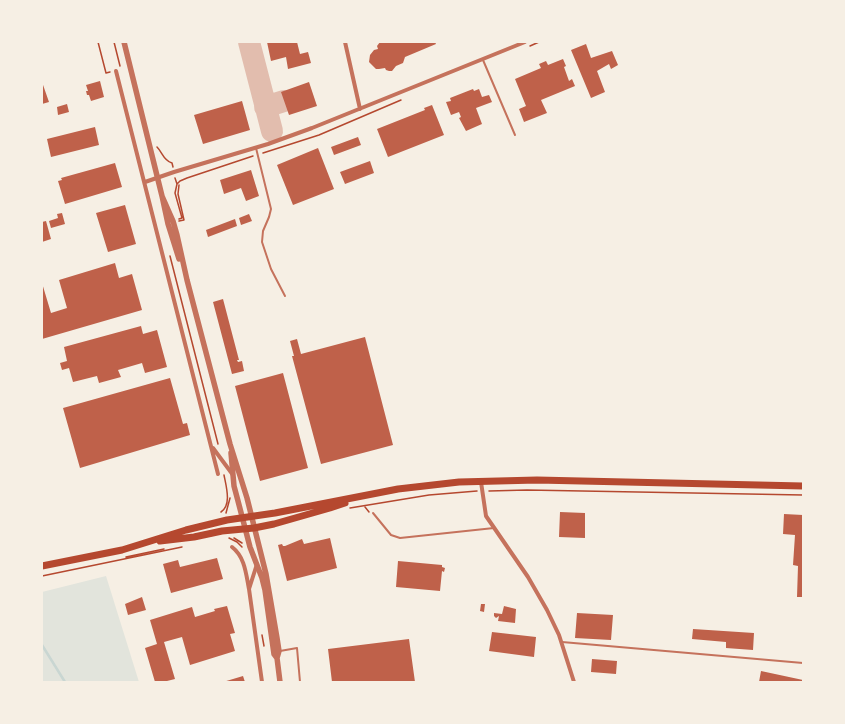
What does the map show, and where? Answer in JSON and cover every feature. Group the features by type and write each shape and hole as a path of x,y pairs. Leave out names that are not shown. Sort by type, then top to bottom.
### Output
{"main road":[{"path":"42,566 122,550 186,530 227,520 366,495 459,482 537,480 803,486"},
{"path":"143,544 158,541 194,538 222,531 254,528 274,524 330,508 366,495"}],"street":[{"path":"124,42 162,196 176,229 187,280 230,444 237,462 252,516 269,586 280,682"},
{"path":"345,42 360,109"},
{"path":"145,182 256,148 312,128 525,42"},
{"path":"116,71 218,474"},
{"path":"230,444 234,486 248,541 265,590 277,654"},
{"path":"211,446 233,476"},
{"path":"481,482 486,516 538,592 548,610 561,642 574,682"},
{"path":"232,547 242,557 249,589 262,682"},
{"path":"249,589 257,564"}],"lane":[{"path":"483,59 514,135"},
{"path":"256,148 271,209 263,231 262,242 271,269 285,296"},
{"path":"373,513 391,535 400,538 494,528"},
{"path":"561,642 803,664"},
{"path":"277,654 297,648 300,682"}],"path":[{"path":"98,42 106,73 116,71"},
{"path":"156,145 166,160 172,163"},
{"path":"177,221 182,218 175,193 178,185"},
{"path":"221,512 227,506 228,498 223,470"},
{"path":"345,509 429,495 482,491 526,490 803,495"},
{"path":"245,552 237,542 227,537 235,538 241,543 248,541"},
{"path":"42,575 185,545"}],"shaded area":[{"path":"106,576 139,682 42,682 42,592"}],"building":[{"path":"267,42 297,42 300,54 308,52 311,63 288,69 286,57 271,61"},
{"path":"380,42 435,42 436,44 405,57 403,63 396,66 392,71 389,71 385,68 376,69 369,62 370,55 374,50 378,49 377,46"},
{"path":"586,44 591,58 612,51 618,65 611,69 609,64 597,71 605,92 591,98 571,50"},
{"path":"563,59 569,81 572,79 575,86 541,100 547,113 524,122 519,109 526,106 515,79 541,68 539,64 546,61 548,65"},
{"path":"100,81 104,97 91,101 89,95 87,95 86,91 88,91 86,85"},
{"path":"42,82 49,102 42,104"},
{"path":"309,82 317,106 289,115 281,92"},
{"path":"473,89 474,91 479,89 482,97 489,95 492,102 476,108 482,124 466,131 459,118 461,117 459,112 451,115 446,102 451,101 450,98"},
{"path":"242,101 250,130 203,144 194,115"},
{"path":"67,104 69,112 58,115 57,107"},
{"path":"432,105 444,135 388,157 377,129 425,110 424,108"},
{"path":"95,127 99,145 51,157 47,139"},
{"path":"358,137 361,145 334,155 331,147"},
{"path":"318,148 334,189 293,205 277,165"},
{"path":"370,161 374,173 345,184 340,172"},
{"path":"115,163 122,187 65,204 58,181 62,180 61,178"},
{"path":"251,170 259,196 246,201 241,188 224,194 220,180"},
{"path":"125,205 136,244 108,252 96,213"},
{"path":"62,213 65,224 51,228 49,221 58,218 57,214"},
{"path":"249,214 252,221 241,225 239,218"},
{"path":"235,219 237,226 208,237 206,230"},
{"path":"46,221 51,239 42,242 42,222"},
{"path":"115,263 119,278 132,274 142,310 42,339 42,283 51,313 67,308 59,280"},
{"path":"223,299 239,360 237,360 238,362 242,361 244,371 232,374 213,302"},
{"path":"141,326 143,334 157,330 167,367 145,373 142,363 118,370 121,377 99,383 97,376 73,382 69,368 62,370 60,363 67,361 64,347"},
{"path":"365,337 393,445 321,464 292,356 294,356 290,341 297,339 301,354"},
{"path":"283,373 308,468 260,481 235,386"},
{"path":"170,378 183,424 187,423 190,435 80,468 63,408"},
{"path":"560,512 585,513 585,538 559,537"},
{"path":"784,514 803,515 803,597 797,597 798,566 793,565 795,535 783,534"},
{"path":"330,538 337,568 287,581 278,545 282,544 285,546 302,539 304,544"},
{"path":"217,558 223,579 171,593 163,564 178,560 180,567"},
{"path":"398,561 442,565 442,567 445,568 444,572 442,571 440,591 396,587"},
{"path":"142,597 146,610 128,615 125,604"},
{"path":"481,604 485,604 484,612 480,611"},
{"path":"227,606 235,633 230,634 235,651 190,665 182,637 164,642 175,679 155,682 145,648 157,644 150,620 192,607 195,617 215,611 214,609"},
{"path":"504,606 516,609 515,623 498,621 499,616 496,618 494,616 494,613 502,614"},
{"path":"577,613 613,615 611,640 575,638"},
{"path":"693,629 754,633 753,650 726,648 726,642 692,639"},
{"path":"492,632 536,637 534,657 489,651"},
{"path":"409,639 415,682 332,682 328,649"},
{"path":"592,659 617,661 616,674 591,672"},
{"path":"761,671 803,680 803,682 759,682"},
{"path":"243,676 245,682 223,682"}],"waterway":[{"path":"42,645 65,682"}],"taxiway":[{"path":"249,42 272,131"},
{"path":"265,107 284,101"}]}
